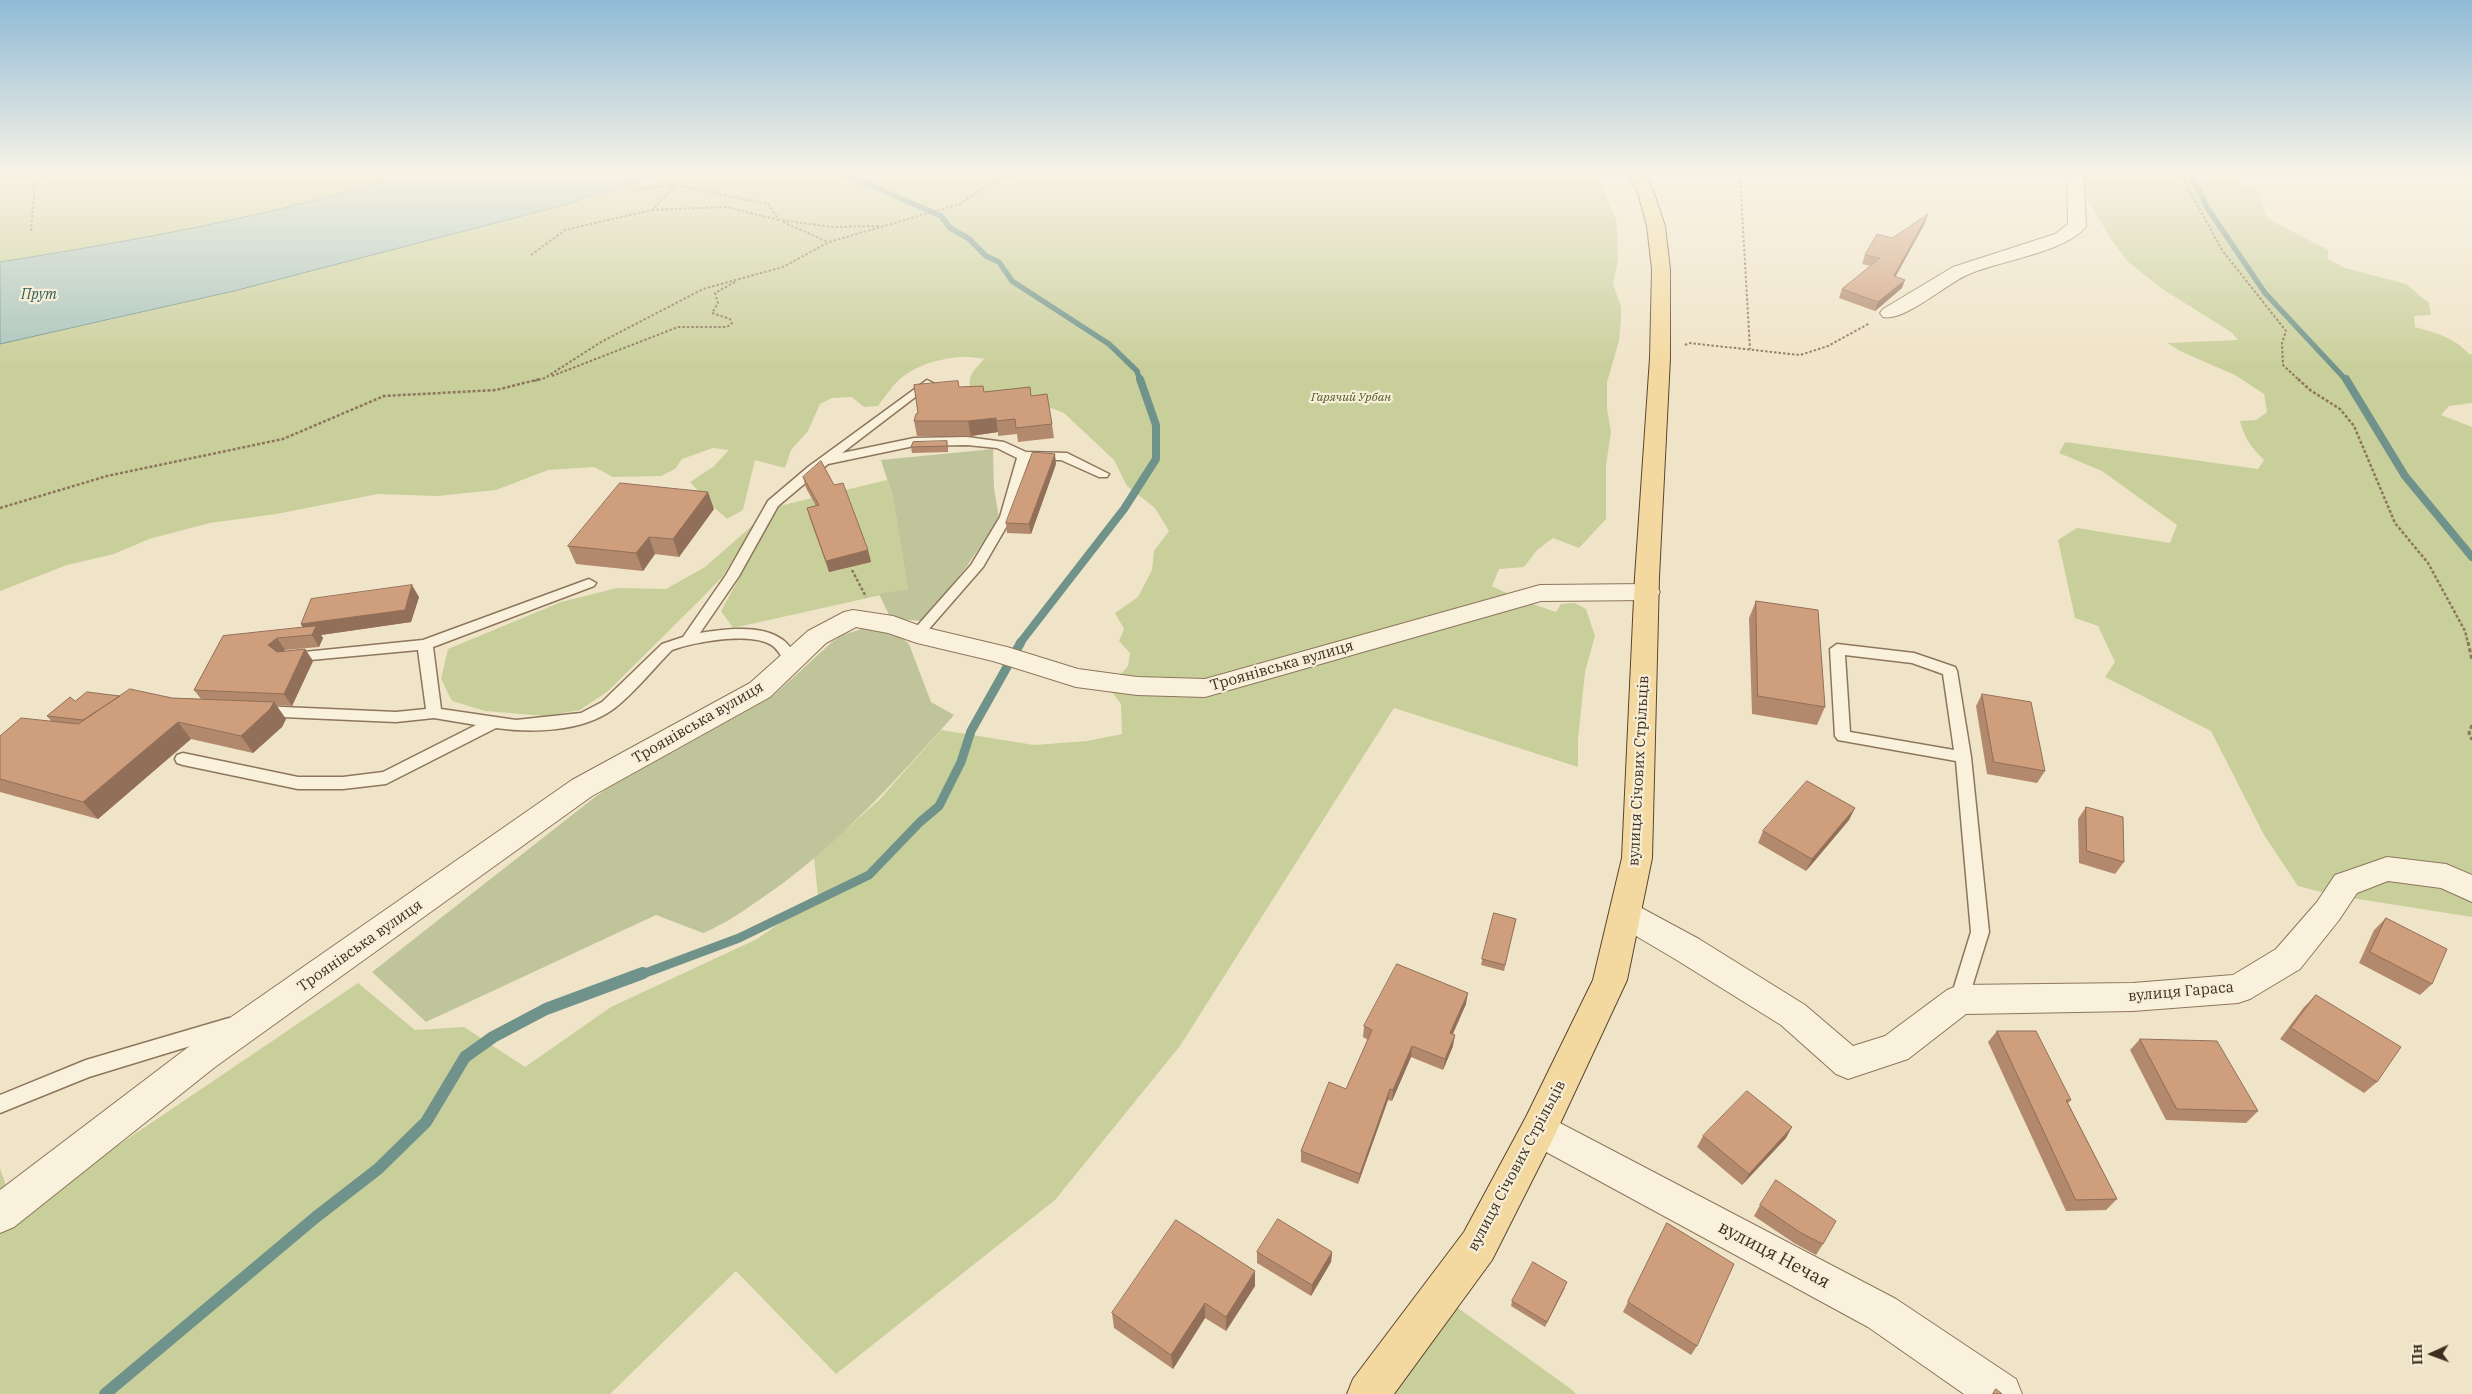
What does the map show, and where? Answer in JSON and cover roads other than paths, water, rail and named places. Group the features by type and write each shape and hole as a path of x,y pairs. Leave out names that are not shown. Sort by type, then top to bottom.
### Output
{"main road":[{"name":"вулиця Січових Стрільців","path":"1368,1394 1478,1246 1539,1129 1610,980 1637,858 1647,592 1660,358 1661,269 1657,238"}],"street":[{"path":"1890,313 1960,271 2061,238"},
{"name":"Троянівська вулиця","path":"0,1214 203,1056 582,788 760,690 817,637 853,618 894,625 917,634 998,653 1076,678 1137,686 1205,688 1540,593 1647,592"},
{"name":"вулиця Гараса","path":"1959,1000 2134,998 2238,989 2288,960 2328,911 2346,884 2387,869 2446,876 2472,889"},
{"path":"1625,914 1687,949 1794,1015 1848,1062 1896,1048 1959,1000"},
{"name":"вулиця Нечая","path":"1539,1129 1882,1313 2001,1394"}],"lane":[{"path":"689,639 732,576 774,504 824,461 927,383"},
{"path":"824,461 923,442 967,441 1000,445 1024,456 1063,456 1103,474"},
{"path":"917,634 976,567 1001,526 1006,517 1024,456"},
{"path":"284,657 425,644 589,583"},
{"path":"244,711 396,717 434,713 516,725 550,723 584,718 607,706 667,647 689,639 737,636 766,638 778,642 792,662"},
{"path":"425,644 434,713"},
{"path":"1959,1000 1980,932 1963,757 1950,671 1914,658 1837,649 1843,736 1963,757"},
{"path":"183,759 298,783 343,783 386,778 494,722"},
{"path":"0,1104 86,1069 262,1016"}],"water":[{"name":"Прут","path":"140,238 437,238 234,291 0,344 0,262"}],"waterway":[{"path":"968,238 986,256 999,262 1012,281 1109,344 1137,371 1140,381"},
{"path":"2228,238 2265,293 2347,381"},
{"path":"1020,643 1124,509 1156,459 1156,425 1140,379"},
{"path":"2346,379 2405,476 2472,557"},
{"path":"640,975 739,938 869,875 920,822 939,806 961,762 971,731 1021,642"},
{"path":"105,1394 316,1217 378,1169 426,1122 465,1057 493,1037 546,1009 643,973"}],"park label":[{"name":"Гарячий Урбан","path":"1351,398"}]}
